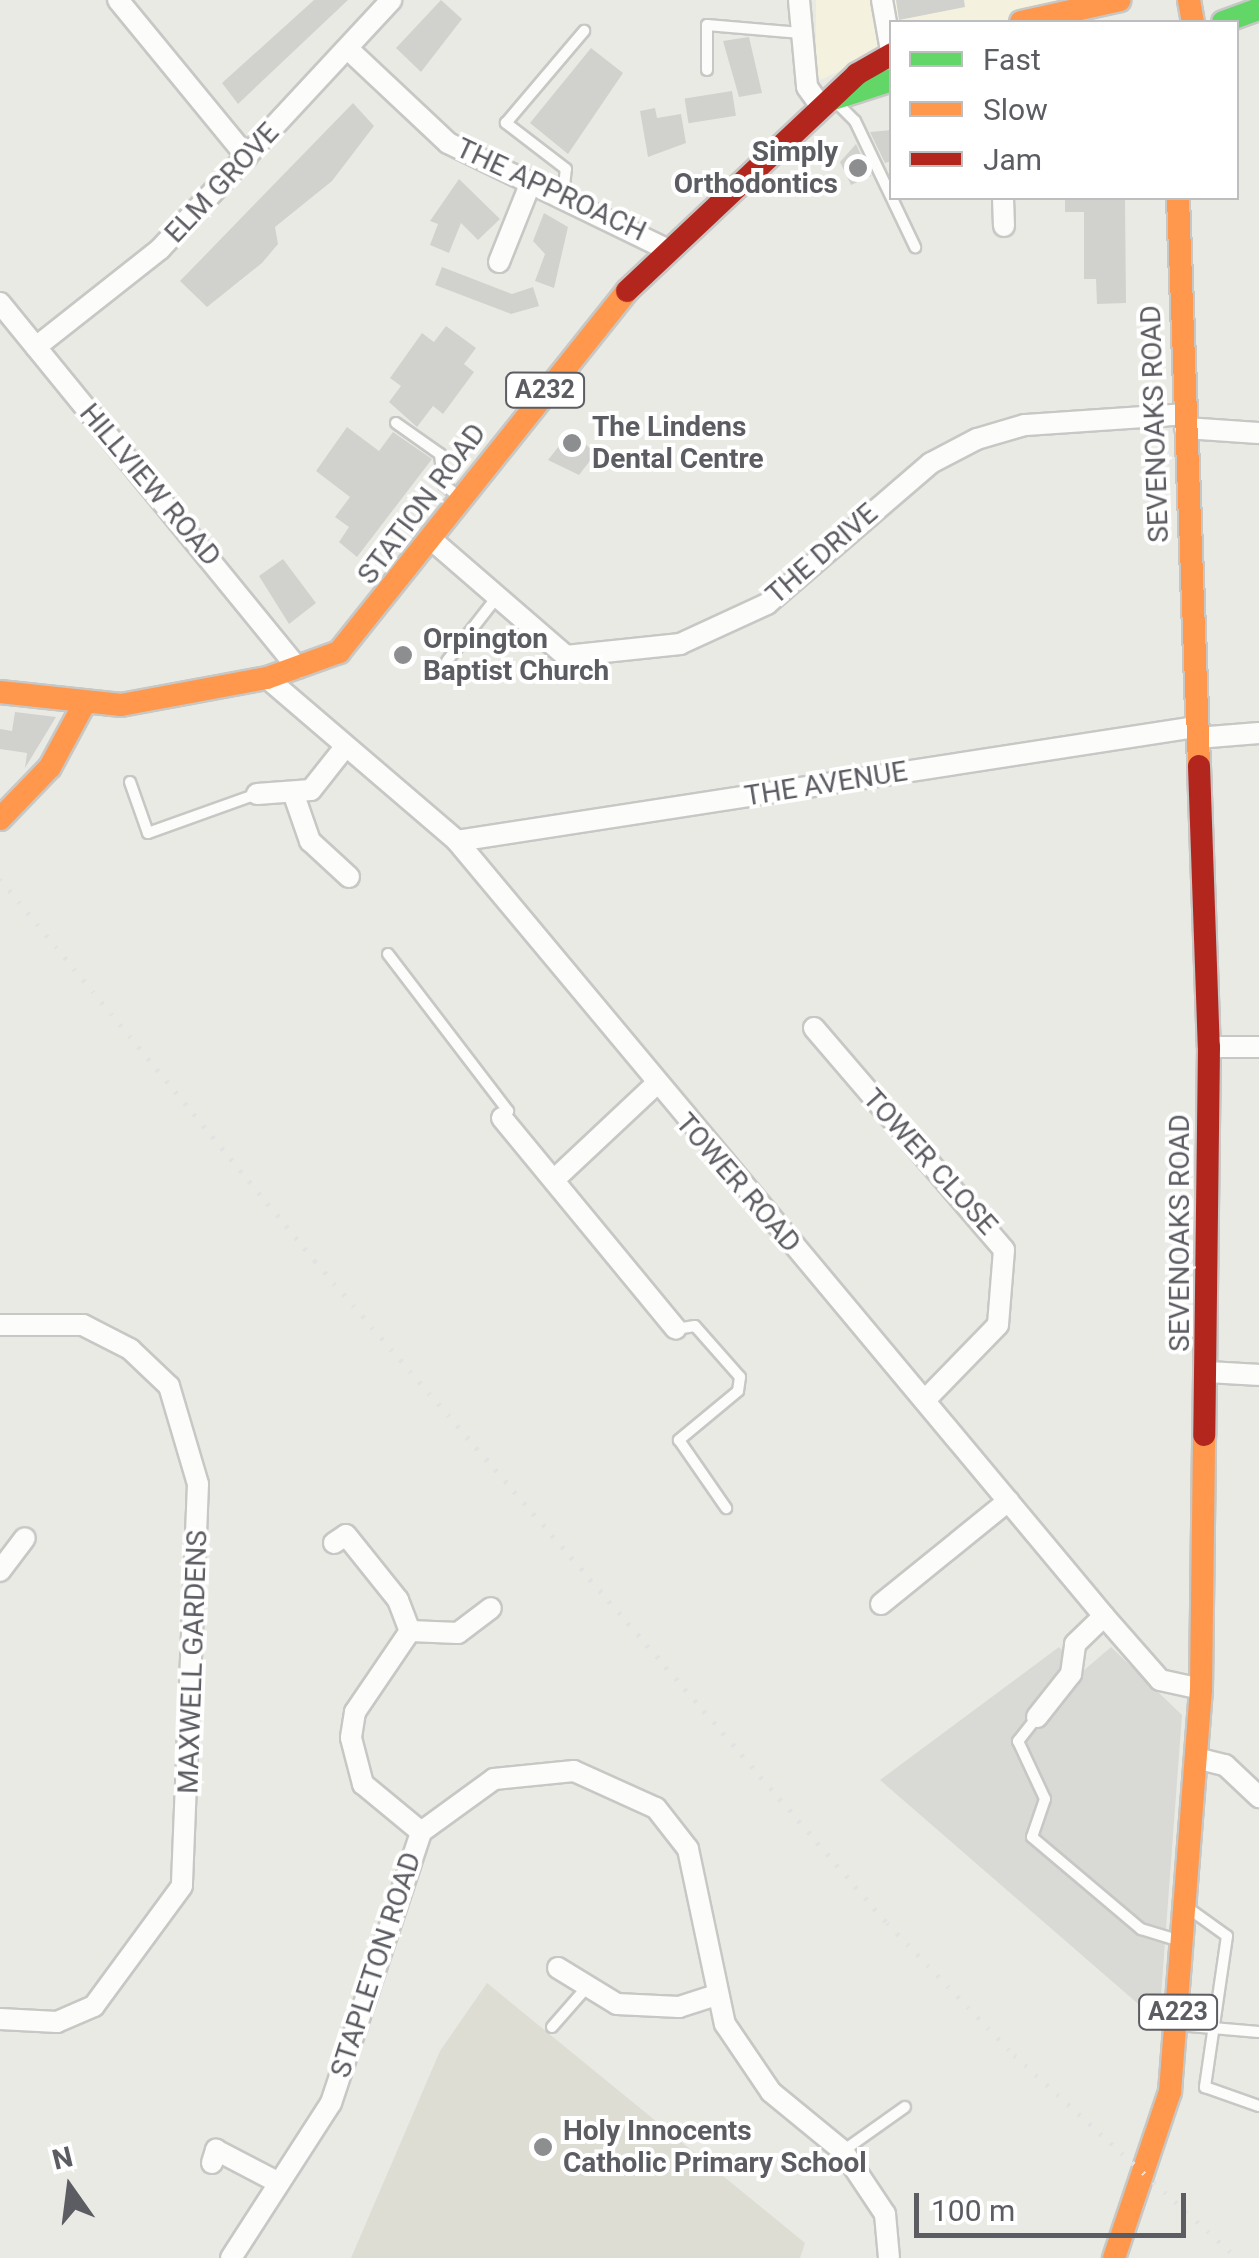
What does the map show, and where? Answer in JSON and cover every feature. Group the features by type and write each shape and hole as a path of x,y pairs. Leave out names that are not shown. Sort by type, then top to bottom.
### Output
{"main road":[{"path":"1025,14 1120,0"},
{"path":"1229,20 1259,9"},
{"name":"STATION ROAD","path":"0,692 84,704 267,678 348,645 593,326 666,249 827,104 889,57"},
{"name":"STATION ROAD","path":"827,104 889,81"},
{"name":"SEVENOAKS ROAD","path":"1114,2258 1163,2120 1177,2024 1201,1689 1209,1372 1210,1047 1178,200"},
{"path":"0,819 50,767 84,704"}],"street":[{"path":"118,0 247,157"},
{"name":"ELM GROVE","path":"36,348 160,249 391,0"},
{"path":"799,0 806,86 827,104"},
{"path":"882,0 889,43"},
{"name":"THE APPROACH","path":"348,49 448,143 666,249"},
{"path":"499,262 531,182"},
{"path":"1003,200 1004,226"},
{"name":"HILLVIEW ROAD","path":"0,303 298,668"},
{"name":"THE DRIVE","path":"432,540 566,656 680,644 767,604 931,463 976,439 1026,425 1185,421 1259,433"},
{"name":"TOWER ROAD","path":"267,678 457,841 655,1085 1160,1680 1201,1689"},
{"name":"THE AVENUE","path":"457,841 1196,732 1259,733"},
{"path":"295,798 345,747"},
{"path":"257,794 295,798"},
{"path":"295,798 310,841 349,877"},
{"name":"TOWER CLOSE","path":"814,1028 1004,1250 998,1325 925,1400"},
{"path":"1210,1047 1259,1047"},
{"path":"556,1178 655,1085"},
{"path":"502,1118 556,1178 676,1328"},
{"name":"MAXWELL GARDENS","path":"0,1325 82,1326 130,1348 170,1386 189,1429 198,1484 182,1886 94,2006 58,2022 0,2019"},
{"path":"1209,1372 1259,1375"},
{"path":"882,1604 1008,1501"},
{"path":"334,1543 346,1535 398,1600 410,1630"},
{"path":"0,1571 25,1538"},
{"path":"410,1630 458,1633 491,1608"},
{"path":"1037,1717 1071,1674 1075,1644 1104,1616"},
{"path":"410,1630 355,1712 351,1738 363,1784 421,1832"},
{"path":"1196,1758 1226,1766 1259,1797"},
{"name":"STAPLETON ROAD","path":"231,2258 330,2103 421,1832 461,1795 532,1772 574,1772 634,1794 688,1848 717,1995 732,2036 771,2092 844,2150 885,2214 889,2258"},
{"path":"558,1968 617,2004 678,2007 717,1995"},
{"path":"212,2163 216,2150 279,2183"}],"lane":[{"path":"707,70 707,25 801,33"},
{"path":"563,196 566,170 506,123 584,30"},
{"path":"827,104 855,121 889,192"},
{"path":"893,200 915,246"},
{"path":"396,423 440,454 444,484 463,499"},
{"path":"447,661 498,596"},
{"path":"130,782 148,833 257,794"},
{"path":"388,954 508,1112 502,1118"},
{"path":"676,1328 695,1326 740,1377 738,1391 679,1440 726,1508"},
{"path":"1037,1717 1018,1741 1045,1799 1032,1837 1141,1929 1184,1940"},
{"path":"1186,1908 1218,1922 1226,1936 1222,2015 1210,2028 1205,2087 1259,2106"},
{"path":"552,2027 588,1986"},
{"path":"1177,2024 1259,2032"},
{"path":"844,2150 905,2107"}],"shaded area":[{"path":"816,0 1113,0 1012,20 889,20 889,48 816,82"},
{"path":"1059,1647 1083,1671 1111,1647 1182,1715 1159,2022 880,1780"},
{"name":"Holy Innocents Catholic Primary School","path":"487,1983 805,2243 800,2258 351,2258 440,2051"}],"building":[{"path":"314,0 348,0 238,104 222,83"},
{"path":"441,0 462,19 421,72 396,48"},
{"path":"896,0 964,0 965,7 899,20"},
{"path":"749,37 762,93 739,97 723,41"},
{"path":"591,48 623,73 568,154 530,123"},
{"path":"732,91 736,116 689,123 685,99"},
{"path":"353,103 374,126 332,181 275,227 278,244 262,263 207,307 180,281"},
{"path":"655,108 657,118 681,114 686,143 648,157 640,111"},
{"path":"889,130 889,162 885,163 870,132"},
{"name":"Simply Orthodontics","path":"856,144 871,176 851,185 840,162"},
{"path":"459,179 500,219 478,240 461,223 449,253 430,245 438,224 430,221"},
{"path":"1065,200 1125,200 1126,303 1097,304 1096,279 1084,279 1084,212 1065,212"},
{"path":"544,213 568,227 554,288 535,281 545,254 533,241"},
{"path":"442,267 512,294 533,287 539,306 511,314 435,285"},
{"path":"446,326 476,348 464,364 474,372 443,414 433,406 417,427 389,402 401,386 390,378 422,333 434,342"},
{"path":"347,427 379,451 393,432 432,459 357,557 339,542 349,527 335,517 350,497 316,471"},
{"name":"The Lindens Dental Centre","path":"570,432 596,453 579,475 548,460"},
{"path":"283,559 316,603 289,624 259,576"},
{"path":"15,712 56,717 25,768 27,753 0,749 0,729 12,731"}],"railway":[{"path":"0,879 315,1261 887,1923 1014,2055 1237,2258"}],"traffic: fast":[{"path":"1229,20 1259,9"},
{"path":"833,99 889,81"}],"traffic: slow":[{"path":"1030,20 1120,0"},
{"path":"1189,0 1193,20"},
{"path":"1178,200 1199,766"},
{"path":"0,692 121,705 267,678 339,652 627,291"},
{"path":"0,819 50,767 84,704"},
{"path":"1114,2258 1170,2092 1201,1689 1204,1435"}],"traffic: jam":[{"path":"627,291 857,74 889,56"},
{"path":"1199,766 1209,1047 1204,1435"}],"place":[{"name":"Simply Orthodontics","path":"858,168"},
{"name":"The Lindens Dental Centre","path":"572,443"},
{"name":"Orpington Baptist Church","path":"403,655"},
{"name":"Holy Innocents Catholic Primary School","path":"543,2147"}]}
